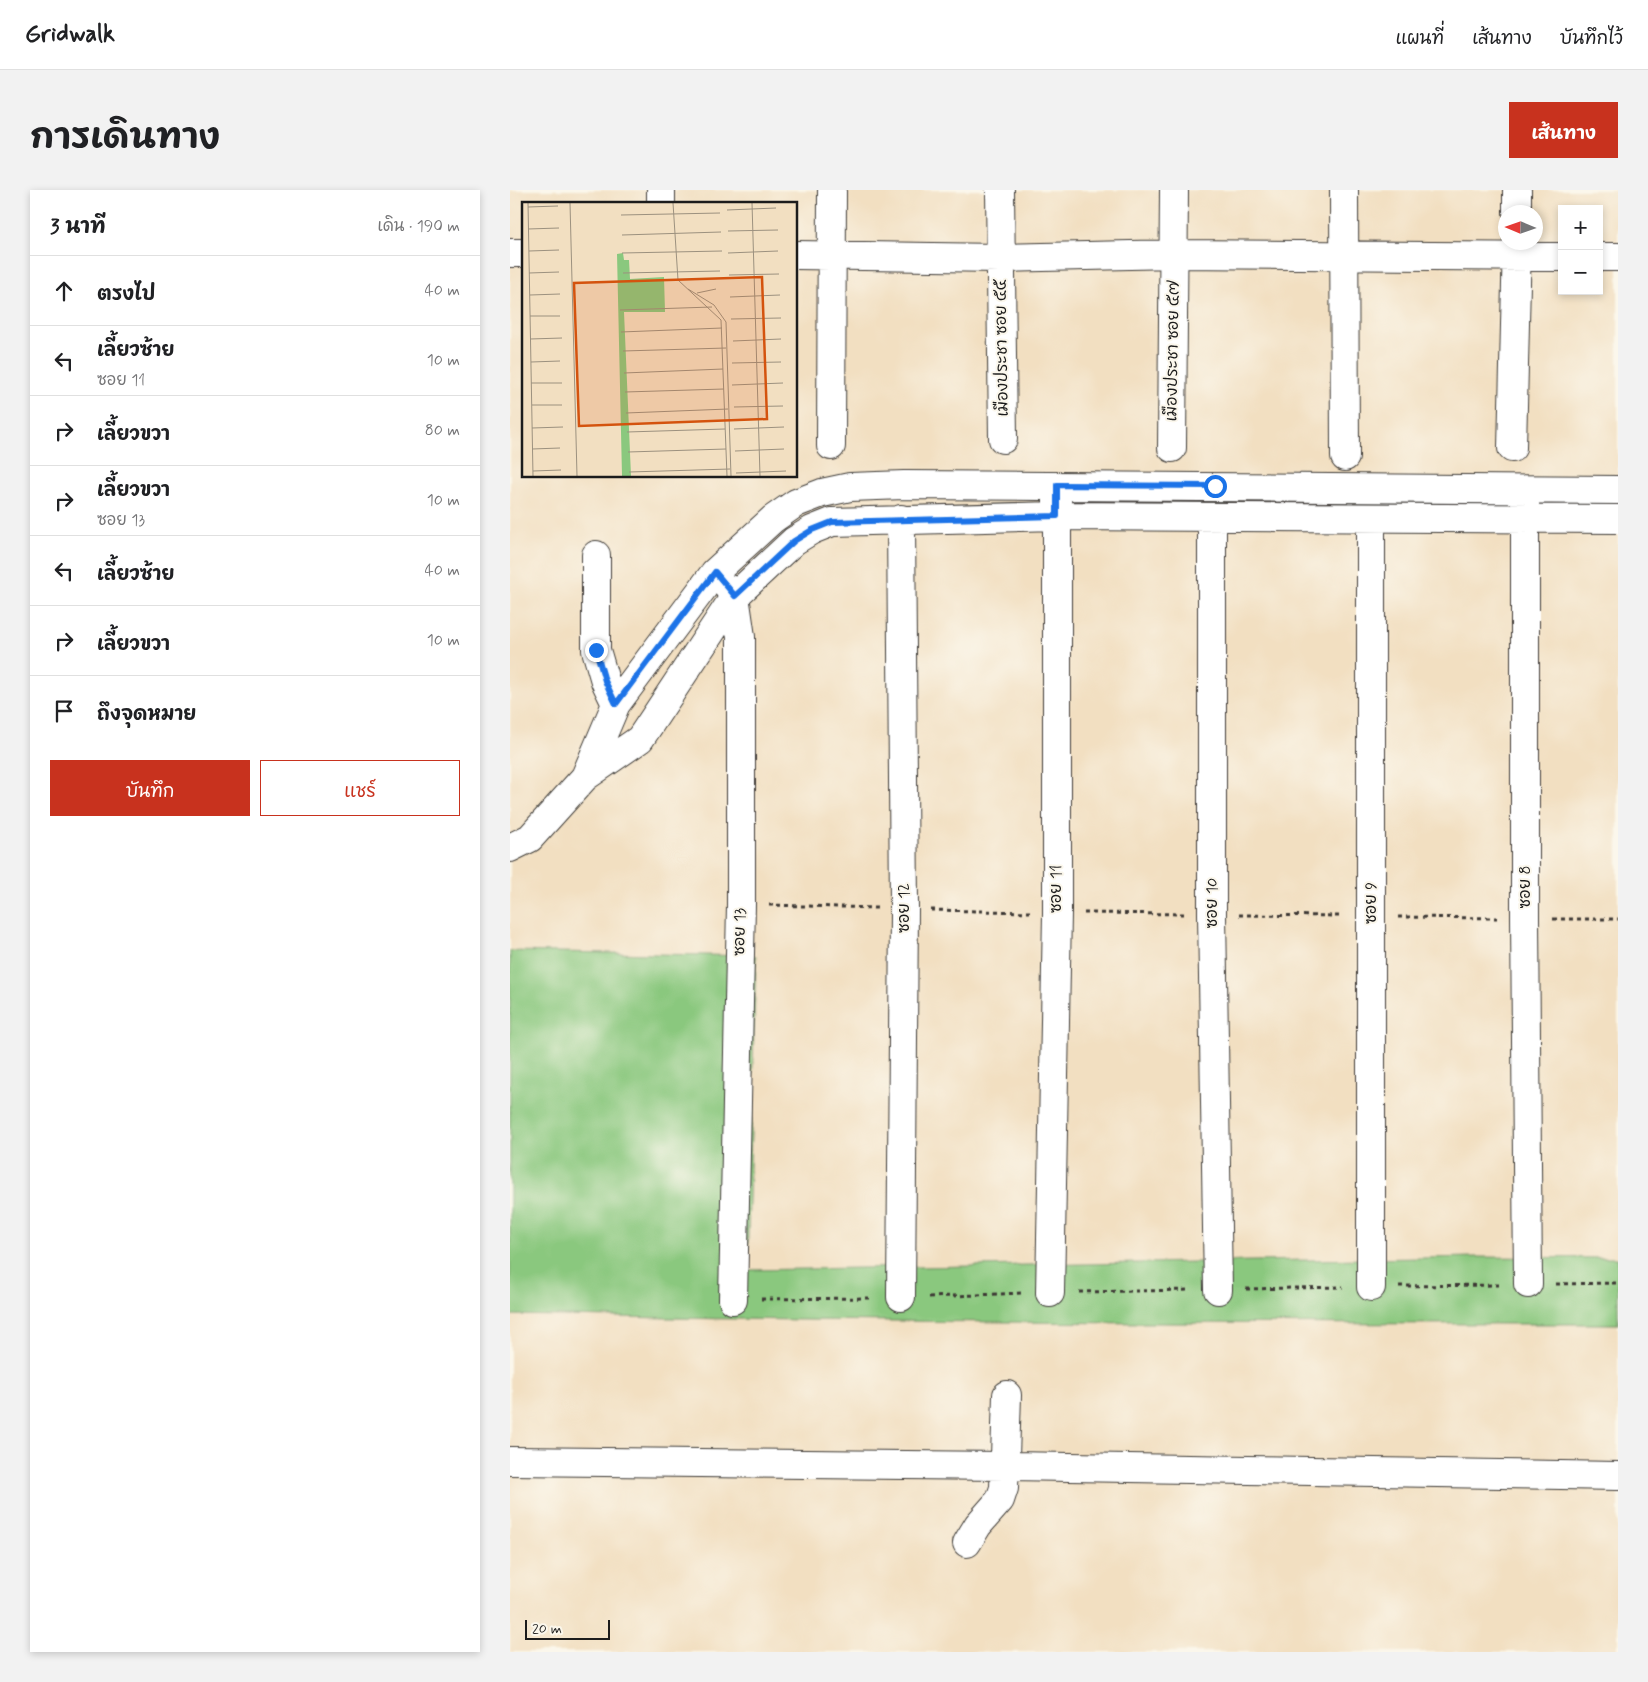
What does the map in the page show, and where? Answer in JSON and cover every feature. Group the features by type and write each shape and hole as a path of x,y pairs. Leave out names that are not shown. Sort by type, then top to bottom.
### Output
{"street":[{"path":"831,446 830,256 832,190"},
{"name":"เมืองประชา ซอย ๕๕","path":"1000,190 1003,438"},
{"name":"เมืองประชา ซอย ๕๗","path":"1172,448 1174,190"},
{"path":"1344,190 1345,457"},
{"path":"1517,190 1517,205"},
{"path":"798,256 1000,258 1174,254 1345,254 1498,250"},
{"path":"1512,448 1517,250"},
{"path":"1523,250 1558,255"},
{"path":"1603,257 1618,257"},
{"path":"585,777 616,704 715,572 780,514 796,503 822,493 850,487 1057,485 1618,490"},
{"name":"ซอย 11","path":"1050,1292 1056,913 1057,485"},
{"name":"ซอย 8","path":"1524,490 1528,1284"},
{"path":"510,848 530,838 585,777 640,738 735,596 794,541 812,530 832,522 1057,516 1618,520"},
{"name":"ซอย 10","path":"1212,517 1212,914 1218,1290"},
{"name":"ซอย 12","path":"900,1298 904,909 901,519"},
{"name":"ซอย 9","path":"1370,519 1371,1287"},
{"path":"596,555 596,650 605,681 616,704"},
{"path":"715,572 735,596"},
{"name":"ซอย 13","path":"733,1300 740,904 741,637 735,596"},
{"path":"967,1543 978,1525 1000,1500 1004,1488 1007,1395"},
{"path":"510,1461 1005,1466 1618,1476"}],"path":[{"path":"740,904 1056,913 1618,920"},
{"path":"733,1300 900,1298 1050,1292 1618,1283"}],"green space":[{"path":"510,951 756,956 747,1270 1476,1257 1618,1258 1618,1324 787,1320 510,1315"}],"route":[{"path":"596,650 605,681 616,704 715,572 735,596 794,541 812,530 832,522 1057,516 1057,485 1215,486"}]}
